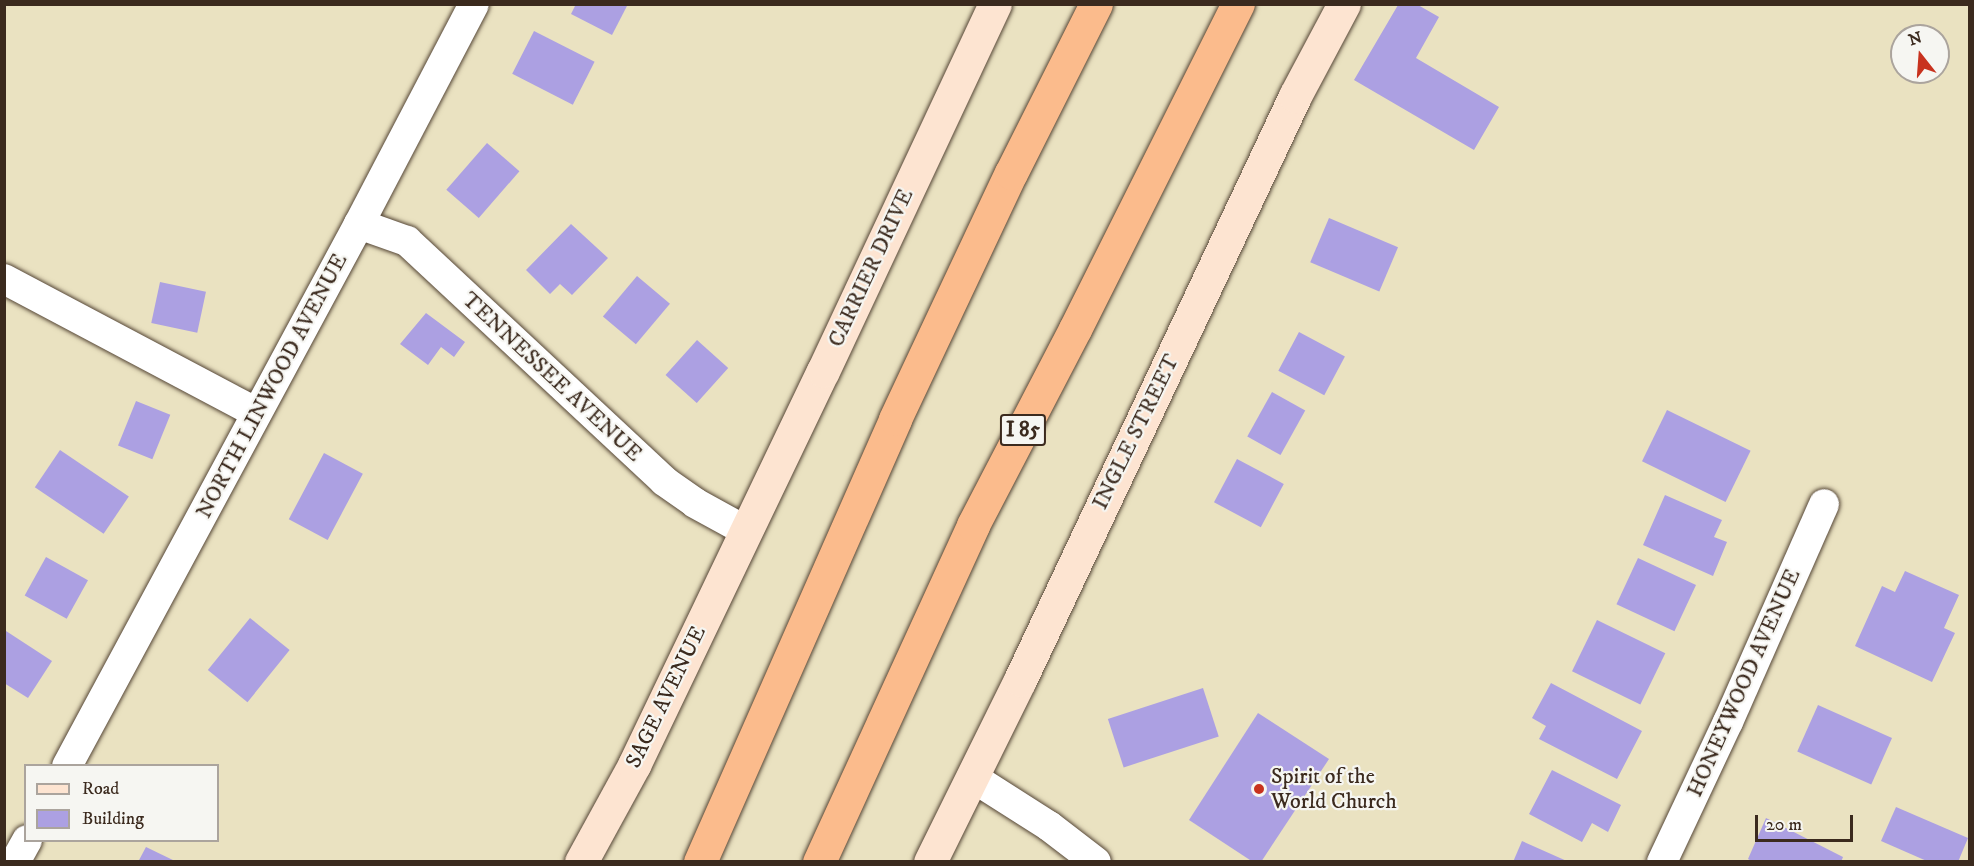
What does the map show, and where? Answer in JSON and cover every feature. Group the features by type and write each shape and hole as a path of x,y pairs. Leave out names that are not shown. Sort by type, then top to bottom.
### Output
{"highway":[{"path":"700,861 900,408 1011,173 1096,4"},
{"name":"I 85","path":"819,861 973,525 1075,329 1238,4"}],"street":[{"name":"NORTH LINWOOD AVENUE","path":"68,764 359,224 474,4"},
{"name":"CARRIER DRIVE","path":"746,531 995,4"},
{"name":"INGLE STREET","path":"930,861 1020,680 1295,96 1344,4"},
{"name":"TENNESSEE AVENUE","path":"359,224 407,241 664,481 695,503 746,531"},
{"path":"4,279 257,413"},
{"name":"HONEYWOOD AVENUE","path":"1662,861 1728,722 1824,504"},
{"name":"SAGE AVENUE","path":"581,861 634,765 746,531"},
{"path":"972,777 1040,819 1096,861"},
{"path":"15,861 26,842"}],"building":[{"path":"576,4 628,4 612,35 571,14"},
{"path":"1398,5 1418,5 1439,17 1416,58 1499,107 1474,150 1354,80"},
{"path":"534,31 595,62 573,105 512,74"},
{"path":"487,143 519,171 479,218 446,190"},
{"path":"1329,218 1398,247 1379,291 1310,262"},
{"path":"571,224 608,258 572,295 560,284 550,294 526,270"},
{"path":"637,276 670,304 636,344 603,317"},
{"path":"160,282 206,292 197,333 151,323"},
{"path":"426,313 465,342 454,357 441,347 428,365 400,344"},
{"path":"1299,332 1345,356 1324,395 1278,371"},
{"path":"697,340 728,368 697,403 666,375"},
{"path":"1272,392 1305,410 1281,455 1247,437"},
{"path":"136,401 170,415 152,459 118,446"},
{"path":"1667,410 1751,451 1726,502 1642,461"},
{"path":"60,450 129,496 104,534 35,487"},
{"path":"324,453 363,474 328,540 289,519"},
{"path":"1237,459 1284,484 1261,527 1214,502"},
{"path":"1665,495 1722,520 1714,537 1727,542 1713,576 1643,545"},
{"path":"46,557 88,580 67,619 25,595"},
{"path":"1638,558 1696,585 1674,631 1616,604"},
{"path":"1905,571 1959,595 1944,628 1955,633 1932,682 1855,646 1882,586 1895,592"},
{"path":"250,618 290,650 247,702 208,670"},
{"path":"1597,620 1665,653 1640,705 1572,671"},
{"path":"6,631 52,661 28,698 4,683"},
{"path":"1551,683 1642,731 1617,779 1539,739 1546,726 1532,718"},
{"path":"1203,688 1219,737 1124,767 1108,719"},
{"path":"1818,705 1892,738 1871,785 1797,752"},
{"name":"Spirit of the World Church","path":"1258,713 1329,759 1261,862 1253,862 1189,820"},
{"path":"1552,770 1621,805 1608,832 1592,823 1582,842 1529,814"},
{"path":"1896,807 1968,838 1958,862 1929,862 1881,841"},
{"path":"1766,818 1843,857 1841,862 1753,862 1748,859"},
{"path":"1522,841 1569,862 1513,862"},
{"path":"146,847 177,862 138,862"}],"place":[{"name":"Spirit of the World Church","path":"1259,789"}]}
